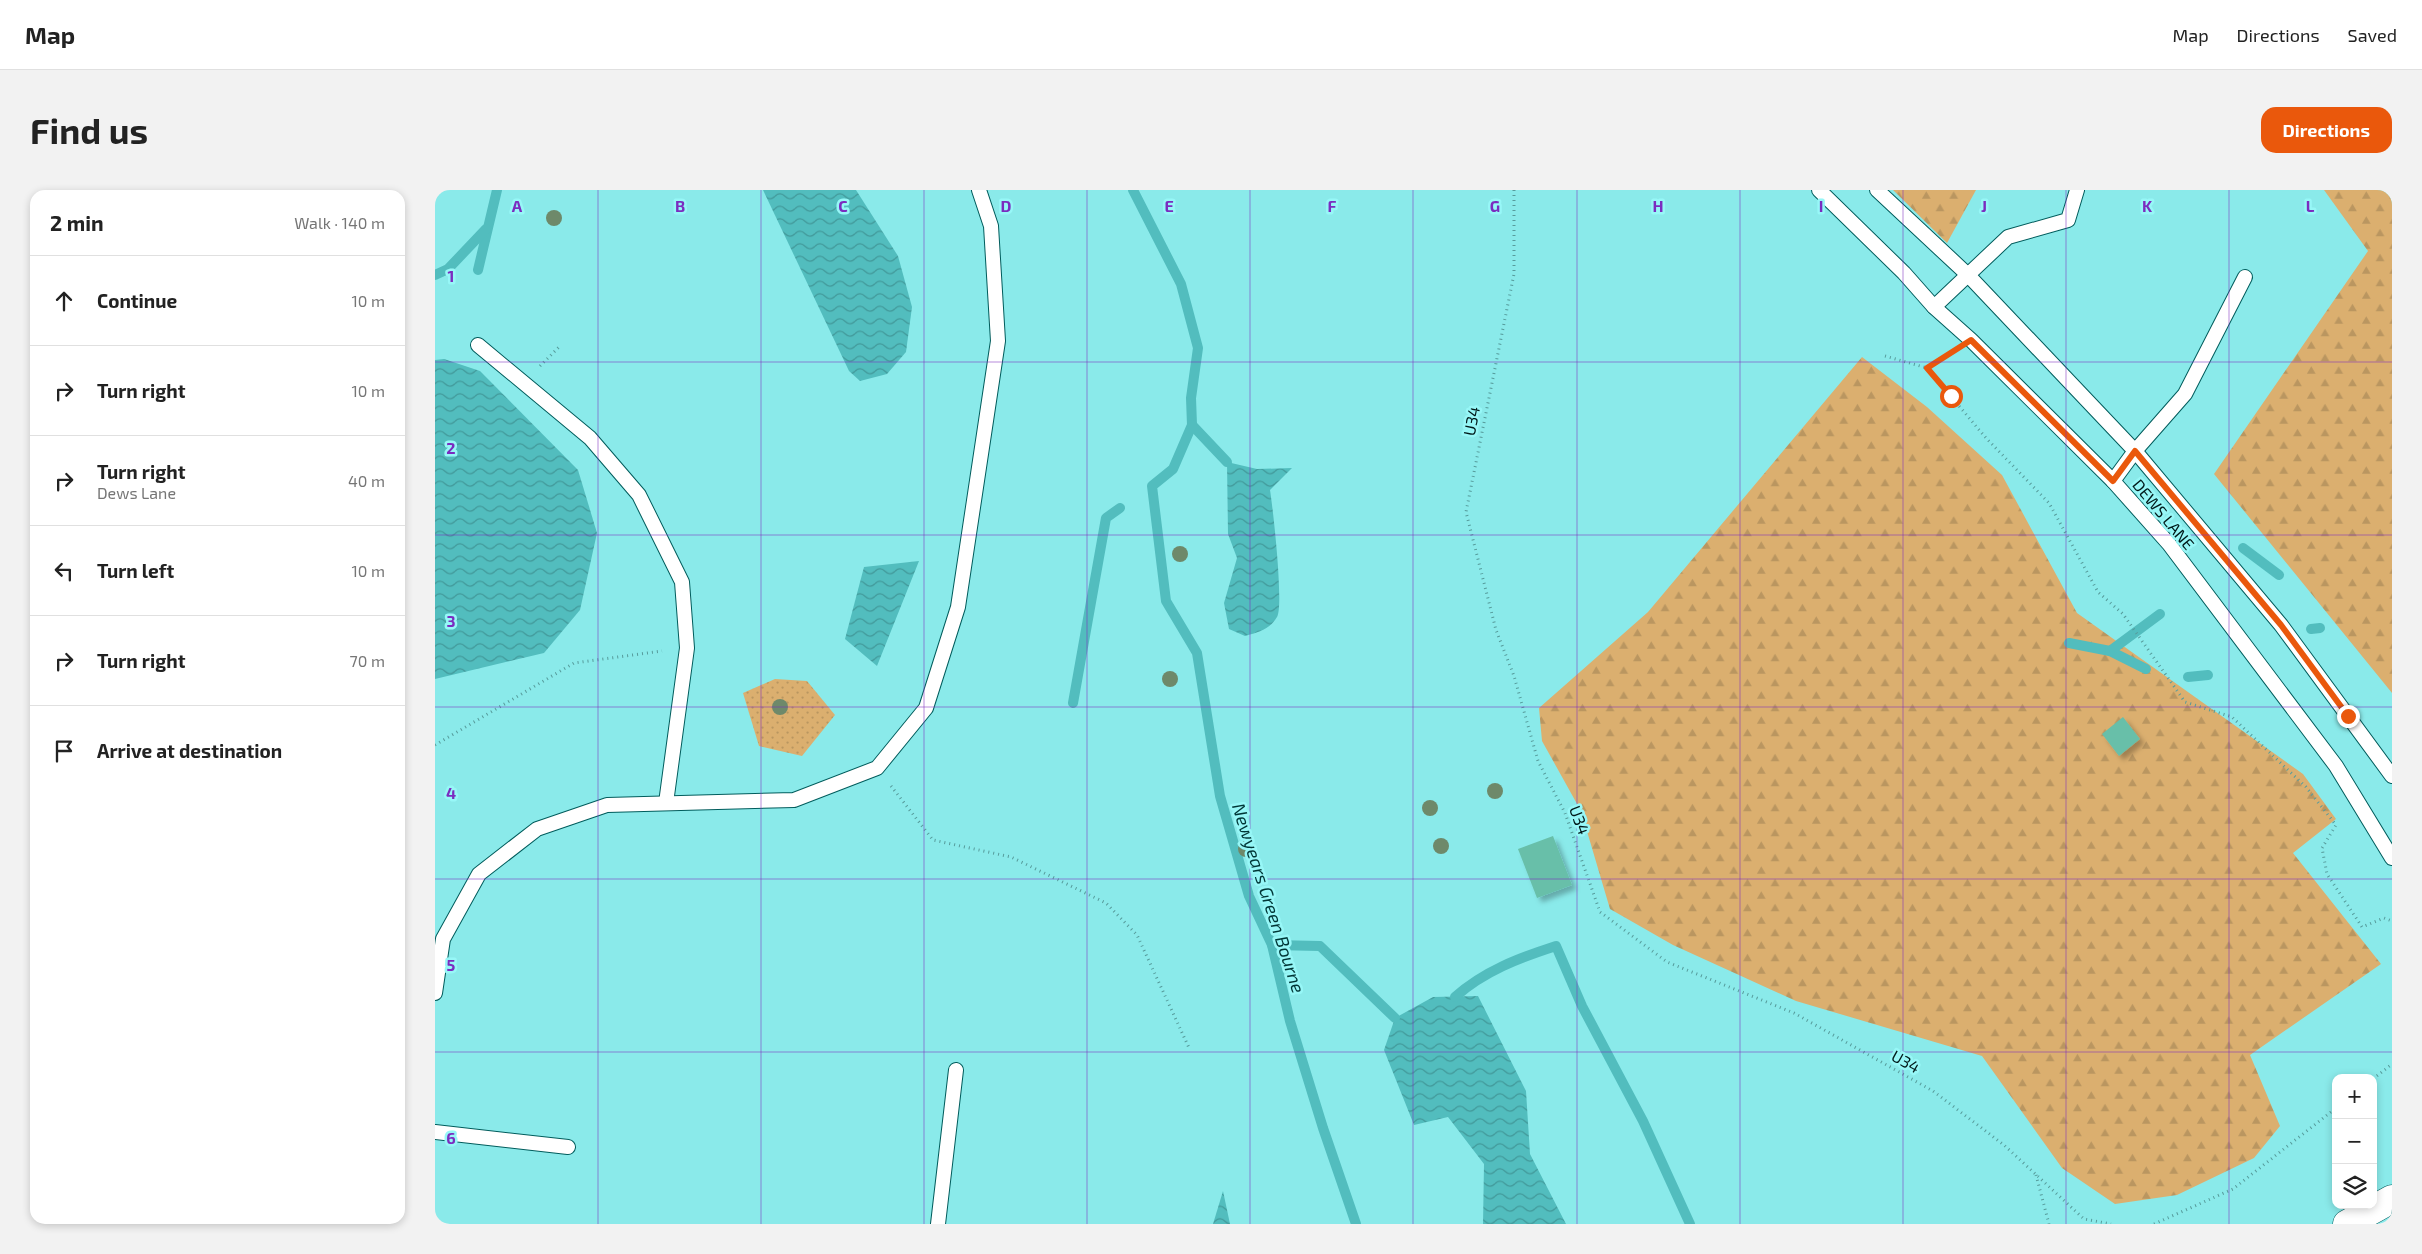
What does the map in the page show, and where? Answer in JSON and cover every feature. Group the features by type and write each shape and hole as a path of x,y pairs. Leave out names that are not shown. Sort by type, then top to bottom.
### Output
{"street":[{"path":"2347,1224 2392,1199"}],"lane":[{"path":"435,992 443,939 479,874 537,829 607,805 794,800 877,768 926,708 958,607 998,341 991,226 979,190"},
{"name":"DEWS LANE","path":"1819,190 1904,273 1934,307 1971,340 2113,481 2169,544 2335,766 2392,858"},
{"path":"1877,190 1968,275 2135,451 2281,625 2392,776"},
{"path":"1934,307 2008,237 2068,220 2077,190"},
{"path":"2113,481 2135,451 2185,394 2245,277"},
{"path":"478,345 591,438 639,495 682,582 687,648 666,803"},
{"path":"938,1224 957,1070"},
{"path":"435,1132 568,1147"}],"path":[{"name":"U34","path":"1514,190 1513,274 1466,512 1496,630 1514,676 1538,761 1565,813 1599,912 1667,962 1794,1013 1933,1091 2004,1145 2084,1219 2111,1224"},
{"path":"1927,368 1971,340"},
{"path":"1885,356 1927,368 1986,438 2049,503 2098,592 2123,614 2185,702 2232,717 2306,787 2336,825 2322,848 2327,874 2362,927 2384,918 2392,921"},
{"path":"435,745 574,663 687,648"},
{"path":"877,768 933,840 1011,857 1106,903 1137,935 1190,1050"},
{"path":"2377,1076 2392,1064"},
{"path":"2154,1224 2233,1189 2332,1111"},
{"path":"2036,1175 2049,1224"}],"green space":[{"path":"1893,190 1976,190 1947,243"},
{"path":"2324,190 2392,190 2392,693 2214,474 2368,251"},
{"path":"1862,357 1927,407 2002,475 2077,613 2303,774 2336,819 2293,853 2381,964 2250,1055 2280,1126 2254,1158 2177,1195 2115,1204 2062,1168 1982,1056 1796,1001 1673,945 1610,909 1581,811 1542,741 1539,708 1648,612"},
{"path":"775,679 807,681 835,715 802,756 759,746 743,693"}],"water":[{"path":"763,190 856,190 898,256 912,307 906,352 887,374 860,381 849,371"},
{"path":"444,359 480,371 578,470 597,533 580,610 544,653 435,679 435,360"},
{"path":"1227,462 1257,469 1292,468 1270,490 1279,577 1279,609 1277,617 1267,628 1245,636 1229,629 1224,603 1237,558 1228,534"},
{"path":"919,561 877,666 845,639 864,567"},
{"path":"1478,996 1526,1091 1530,1154 1566,1224 1483,1224 1484,1164 1448,1117 1414,1125 1384,1050 1395,1018 1433,997"},
{"path":"1223,1191 1230,1224 1213,1224"}],"building":[{"path":"2123,717 2140,739 2119,756 2102,734"},
{"path":"1553,836 1572,885 1537,898 1518,849"}],"waterway":[{"path":"478,270 497,190"},
{"name":"Newyears Green Bourne","path":"1133,190 1181,284 1198,348 1191,398 1192,425 1173,469 1152,486 1166,601 1197,653 1220,796 1249,896 1272,945 1290,1021 1323,1128 1356,1224"},
{"path":"435,275 448,269 486,229"},
{"path":"1192,425 1227,462"},
{"path":"1073,703 1106,518 1120,508"},
{"path":"2243,548 2279,575"},
{"path":"2110,651 2160,614"},
{"path":"2311,629 2320,628"},
{"path":"2069,643 2110,651 2146,669"},
{"path":"2188,677 2208,675"},
{"path":"1272,945 1320,946 1395,1018"},
{"path":"1455,997 1478,980 1503,966 1556,946 1582,1006 1643,1121 1690,1224"}],"route":[{"path":"1951,396 1927,368 1971,340 2113,481 2135,451 2281,625 2348,716"}]}
